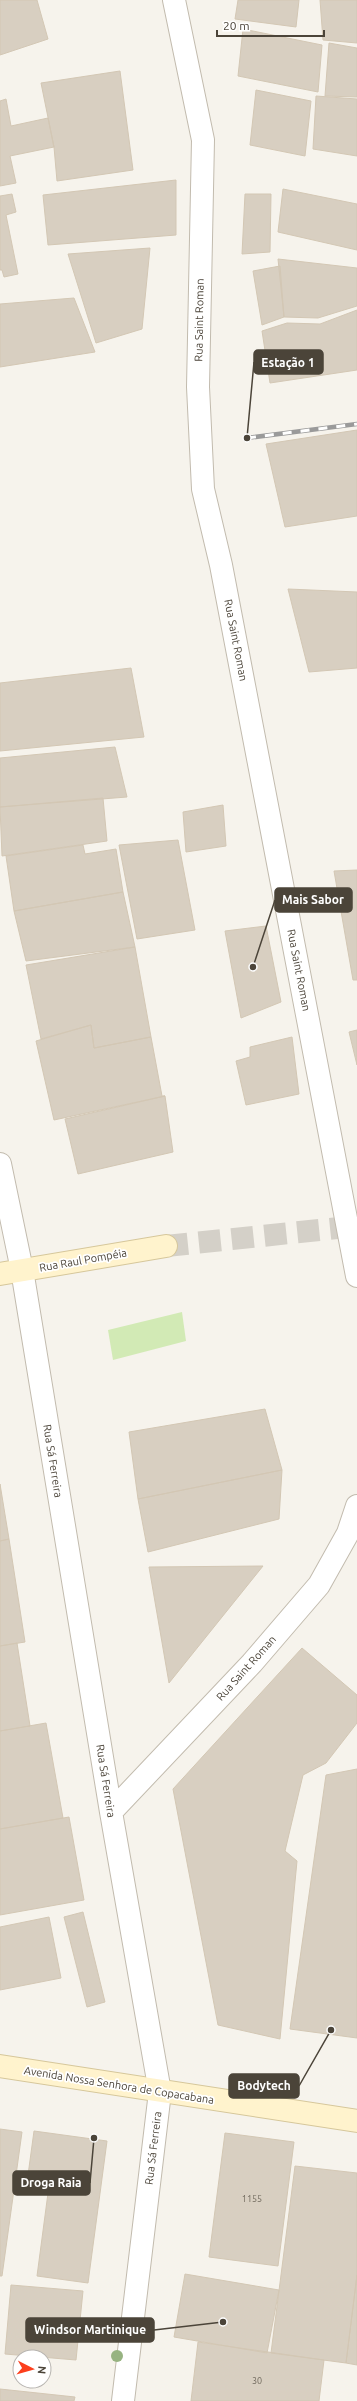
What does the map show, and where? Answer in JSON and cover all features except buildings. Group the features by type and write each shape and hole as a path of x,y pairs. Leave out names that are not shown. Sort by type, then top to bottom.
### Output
{"main road":[{"name":"Rua Raul Pompéia","path":"0,1274 166,1246"},
{"name":"Avenida Nossa Senhora de Copacabana","path":"0,2066 160,2092 357,2121"}],"street":[{"name":"Rua Saint Roman","path":"174,0 203,140 198,387 203,489 221,565 357,1276"},
{"name":"Rua Sá Ferreira","path":"0,1164 22,1270 111,1812 160,2092 123,2401"},
{"name":"Rua Saint Roman","path":"111,1812 252,1664 319,1585 348,1533 357,1506"}],"green space":[{"path":"182,1312 186,1341 113,1360 108,1330"}],"tunnel":[{"path":"166,1246 357,1226"}],"railway":[{"path":"247,438 357,424"}],"place":[{"name":"Estação 1","path":"247,438"},
{"name":"Mais Sabor","path":"253,967"},
{"name":"Bodytech","path":"331,2030"},
{"name":"Droga Raia","path":"94,2138"},
{"name":"Windsor Martinique","path":"223,2322"}]}
